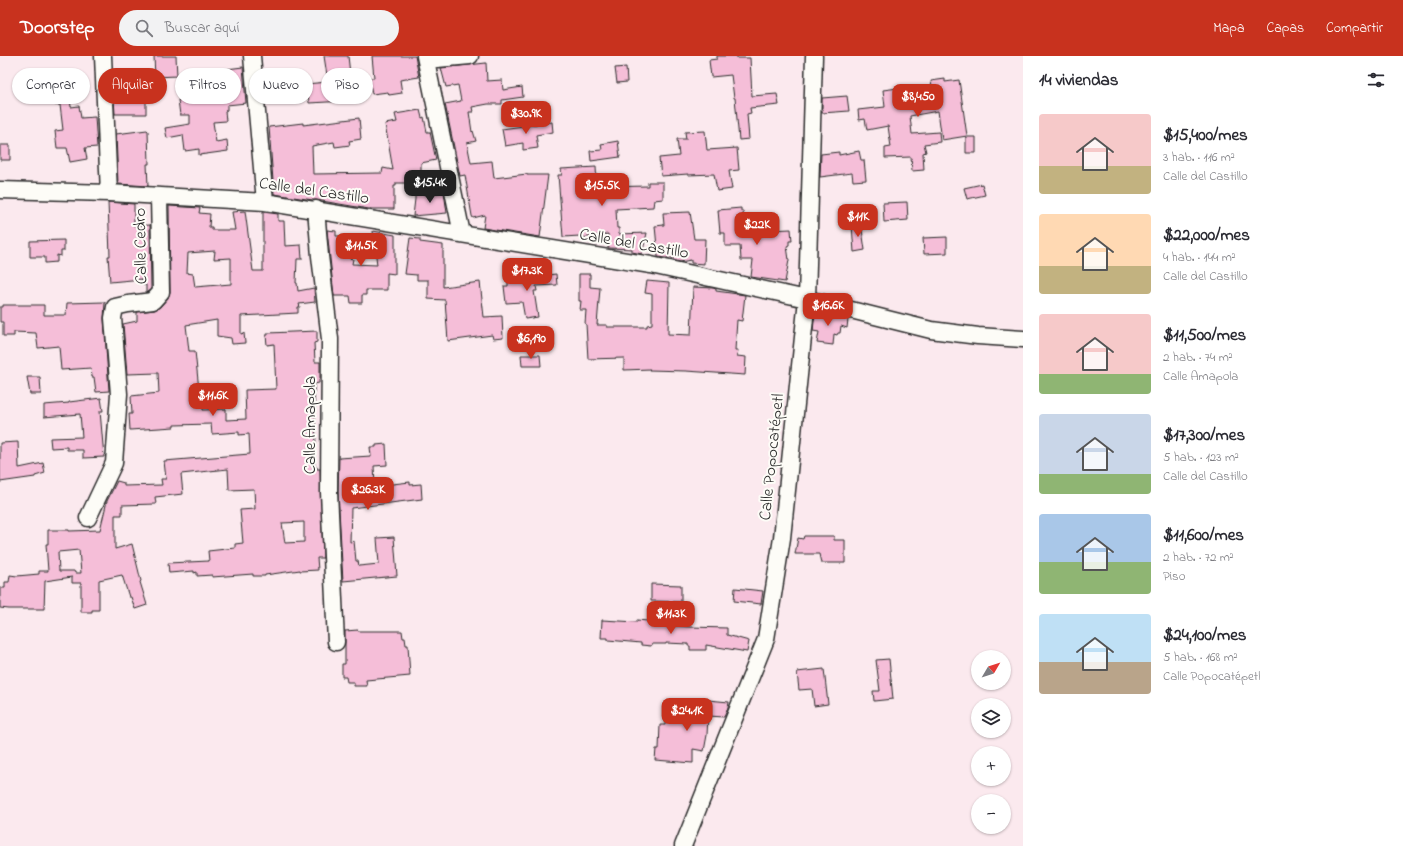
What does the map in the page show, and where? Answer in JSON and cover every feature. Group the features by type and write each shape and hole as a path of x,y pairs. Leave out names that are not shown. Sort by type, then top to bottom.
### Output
{"street":[{"path":"103,56 109,193"},
{"path":"252,56 265,202"},
{"path":"462,234 426,58 470,56"},
{"name":"Calle Popocatépetl","path":"683,846 766,639 782,538 807,299 814,56"},
{"name":"Calle del Castillo","path":"0,190 109,193 265,202 316,209 651,265 807,299"},
{"name":"Calle Cedro","path":"88,518 114,463 118,394 113,318 115,307 152,301 161,292 159,197"},
{"name":"Calle Amapola","path":"316,209 330,339 329,492 336,642"},
{"path":"807,299 931,330 978,336 1023,339"}],"building":[{"path":"154,56 176,56 175,76 167,76 167,68 155,68"},
{"path":"324,56 348,56 349,68 326,68"},
{"path":"372,56 415,56 419,77 400,80 402,93 389,95 388,92 373,94 374,78"},
{"path":"717,56 737,56 737,58 750,58 752,96 777,94 779,105 750,108 751,113 747,114 749,139 739,140 731,75 711,77 709,60 717,59"},
{"path":"486,63 487,81 502,80 503,90 522,87 523,97 502,100 502,104 488,104 472,107 473,112 469,112 472,132 473,131 476,141 467,143 471,163 492,161 494,178 527,174 548,175 540,237 483,228 485,215 473,218 472,216 465,175 460,176 445,104 461,101 458,85 446,87 441,68"},
{"path":"243,67 246,103 241,104 241,68 235,68"},
{"path":"626,67 627,82 617,83 615,68"},
{"path":"945,79 945,82 959,80 967,136 942,140 938,111 910,116 912,134 939,132 940,142 924,144 926,152 923,153 924,170 912,171 911,157 885,158 885,148 891,147 888,126 867,130 865,119 859,120 858,110 885,107 883,90 906,87 907,92 932,87 931,81"},
{"path":"313,83 321,83 321,102 313,103"},
{"path":"847,96 849,111 822,113 822,98"},
{"path":"71,104 71,107 79,106 81,118 95,117 97,147 85,148 87,159 70,162 67,148 57,148 55,131 63,130 60,105 55,105"},
{"path":"114,104 146,104 146,114 115,114"},
{"path":"179,104 236,104 227,105 227,110 225,111 226,121 213,122 216,142 227,140 228,151 199,155 199,149 185,151 183,135 167,138 165,128 190,124 190,115 180,115"},
{"path":"420,110 422,118 424,117 427,132 430,132 436,160 421,163 421,183 396,183 396,186 394,186 394,209 369,209 274,194 269,127 303,123 303,125 359,118 361,139 349,141 350,145 335,147 334,142 312,146 313,174 382,173 383,168 393,170 385,124 397,122 395,114"},
{"path":"552,122 553,132 536,135 538,148 523,150 523,143 505,146 502,129"},
{"path":"147,130 149,164 147,164 148,186 118,184 116,134"},
{"path":"705,131 707,150 737,148 739,170 729,171 732,189 717,191 714,174 661,176 659,158 679,156 677,139 686,139 685,132"},
{"path":"966,137 976,137 976,153 966,153"},
{"path":"618,141 620,157 591,161 590,151 602,150 601,144"},
{"path":"0,145 10,145 10,160 0,160"},
{"path":"859,151 861,160 864,160 866,180 853,181 852,173 820,177 821,154 839,152 839,155"},
{"path":"596,167 597,186 601,187 648,186 648,182 663,182 663,199 654,200 653,207 616,209 617,228 619,228 619,234 647,233 642,254 632,252 632,249 608,248 608,234 581,238 580,236 563,237 558,175 562,175 561,169"},
{"path":"982,184 985,195 967,199 964,188"},
{"path":"444,192 447,213 413,216 415,194 424,193 424,195"},
{"path":"108,202 134,204 134,226 150,225 151,288 148,292 146,292 146,285 143,285 142,279 110,282 108,256 110,256"},
{"path":"907,202 908,220 884,222 883,203"},
{"path":"169,206 200,208 199,213 210,214 209,227 212,227 212,230 235,230 232,212 245,211 253,271 263,271 263,212 278,214 278,221 284,221 285,246 301,245 302,259 297,259 296,283 298,291 314,288 315,302 299,304 300,307 298,307 298,313 241,316 241,334 244,333 245,343 232,344 231,338 217,336 217,320 186,325 189,351 195,351 199,390 203,410 226,409 226,420 246,419 245,390 276,389 274,344 267,345 266,335 268,335 268,333 317,331 317,342 314,343 315,362 320,362 320,379 319,383 314,384 316,446 313,446 315,467 320,469 323,558 317,558 318,570 300,570 265,576 253,576 253,574 212,577 212,575 197,576 197,572 194,573 194,571 169,573 168,563 209,561 208,551 235,548 235,544 243,543 240,510 255,509 254,489 229,490 228,469 181,474 183,494 155,497 156,504 122,505 122,515 115,515 115,549 132,544 140,582 147,605 135,609 131,597 129,597 122,575 99,580 99,610 92,610 92,612 81,612 81,583 72,583 72,577 45,581 44,609 0,608 0,588 5,588 5,582 9,582 10,575 17,576 39,574 39,571 48,571 46,544 48,544 48,530 100,530 107,501 117,481 124,483 124,486 162,485 161,479 166,479 164,461 250,454 249,434 239,435 239,432 212,434 211,424 174,425 174,427 130,430 129,414 132,414 131,396 159,393 158,373 127,374 123,324 137,321 137,312 155,310 160,307 168,298 170,292","holes":["215,251 214,259 231,258 231,284 195,287 193,274 187,273 188,253","304,522 304,542 285,543 282,523","79,550 81,573 75,573 74,571 59,571 58,552"]},
{"path":"741,208 741,211 743,211 745,233 791,229 792,241 789,241 789,245 787,246 789,260 785,282 751,277 753,260 741,260 740,246 725,246 725,233 720,233 718,210"},
{"path":"690,212 694,239 705,239 704,264 691,263 691,260 680,262 673,260 673,258 658,257 655,226 664,225 663,213"},
{"path":"861,223 865,250 854,252 852,225"},
{"path":"327,230 336,231 336,236 341,236 341,240 346,240 345,247 350,247 349,258 353,259 352,264 377,265 373,231 395,235 395,274 387,273 387,290 366,290 366,295 362,295 362,303 351,303 350,296 334,296"},
{"path":"947,237 947,253 924,254 923,238"},
{"path":"410,238 420,239 420,242 443,245 443,287 480,282 484,317 502,316 503,338 493,339 492,335 448,341 445,300 428,299 428,280 417,280 417,275 405,274"},
{"path":"64,240 64,251 61,251 61,256 57,255 57,262 45,263 45,257 30,257 30,241"},
{"path":"556,274 557,285 536,286 537,291 534,291 538,317 525,319 522,302 506,303 504,286 508,286 508,281 513,281 513,279"},
{"path":"579,274 590,274 590,287 600,288 597,325 607,325 607,327 647,327 647,325 652,324 652,294 645,293 647,281 669,283 668,334 691,335 693,287 713,288 716,289 716,291 745,295 742,321 737,320 735,350 738,350 737,356 746,357 745,375 649,370 650,369 624,370 624,358 588,359 585,324 586,310 580,310 581,301 579,301"},
{"path":"105,302 104,319 109,391 96,392 91,368 61,370 59,346 38,348 36,333 14,332 14,336 3,336 3,322 0,322 0,307 3,307 3,305 44,305 44,315 66,315 67,303"},
{"path":"815,311 848,319 847,328 841,326 840,333 837,335 834,334 833,345 817,343 819,332 813,331"},
{"path":"521,355 540,355 541,366 522,366"},
{"path":"27,377 40,377 41,394 30,394"},
{"path":"101,398 103,411 100,411 104,457 83,458 83,450 67,450 67,447 51,448 50,438 82,437 80,414 44,417 44,405"},
{"path":"18,442 19,468 43,463 45,473 35,477 0,482 0,443"},
{"path":"386,444 387,465 374,466 375,486 410,482 410,485 421,484 422,499 351,508 350,542 354,541 356,561 358,561 359,566 379,564 377,538 394,537 397,576 343,581 338,492 339,458 371,456 370,447"},
{"path":"804,536 834,536 834,540 845,540 845,563 821,563 819,554 795,554 798,538 803,539"},
{"path":"651,584 681,585 681,602 651,601"},
{"path":"735,588 763,591 761,604 734,601"},
{"path":"602,620 637,622 637,620 668,623 667,625 727,628 727,635 749,641 747,652 706,645 706,650 690,650 690,646 688,646 688,644 666,643 652,644 651,646 641,645 641,643 601,638"},
{"path":"345,631 402,631 406,645 408,645 410,676 366,680 367,686 354,686 354,682 347,682 346,677 342,677 342,664 345,664"},
{"path":"889,659 893,699 874,701 873,691 880,691 876,660"},
{"path":"824,669 828,704 814,706 812,689 799,690 797,672"},
{"path":"708,700 729,702 724,717 708,716 704,751 693,749 693,763 655,760 656,749 659,749 660,725 665,725 666,714 696,716 697,701 708,702"}]}
